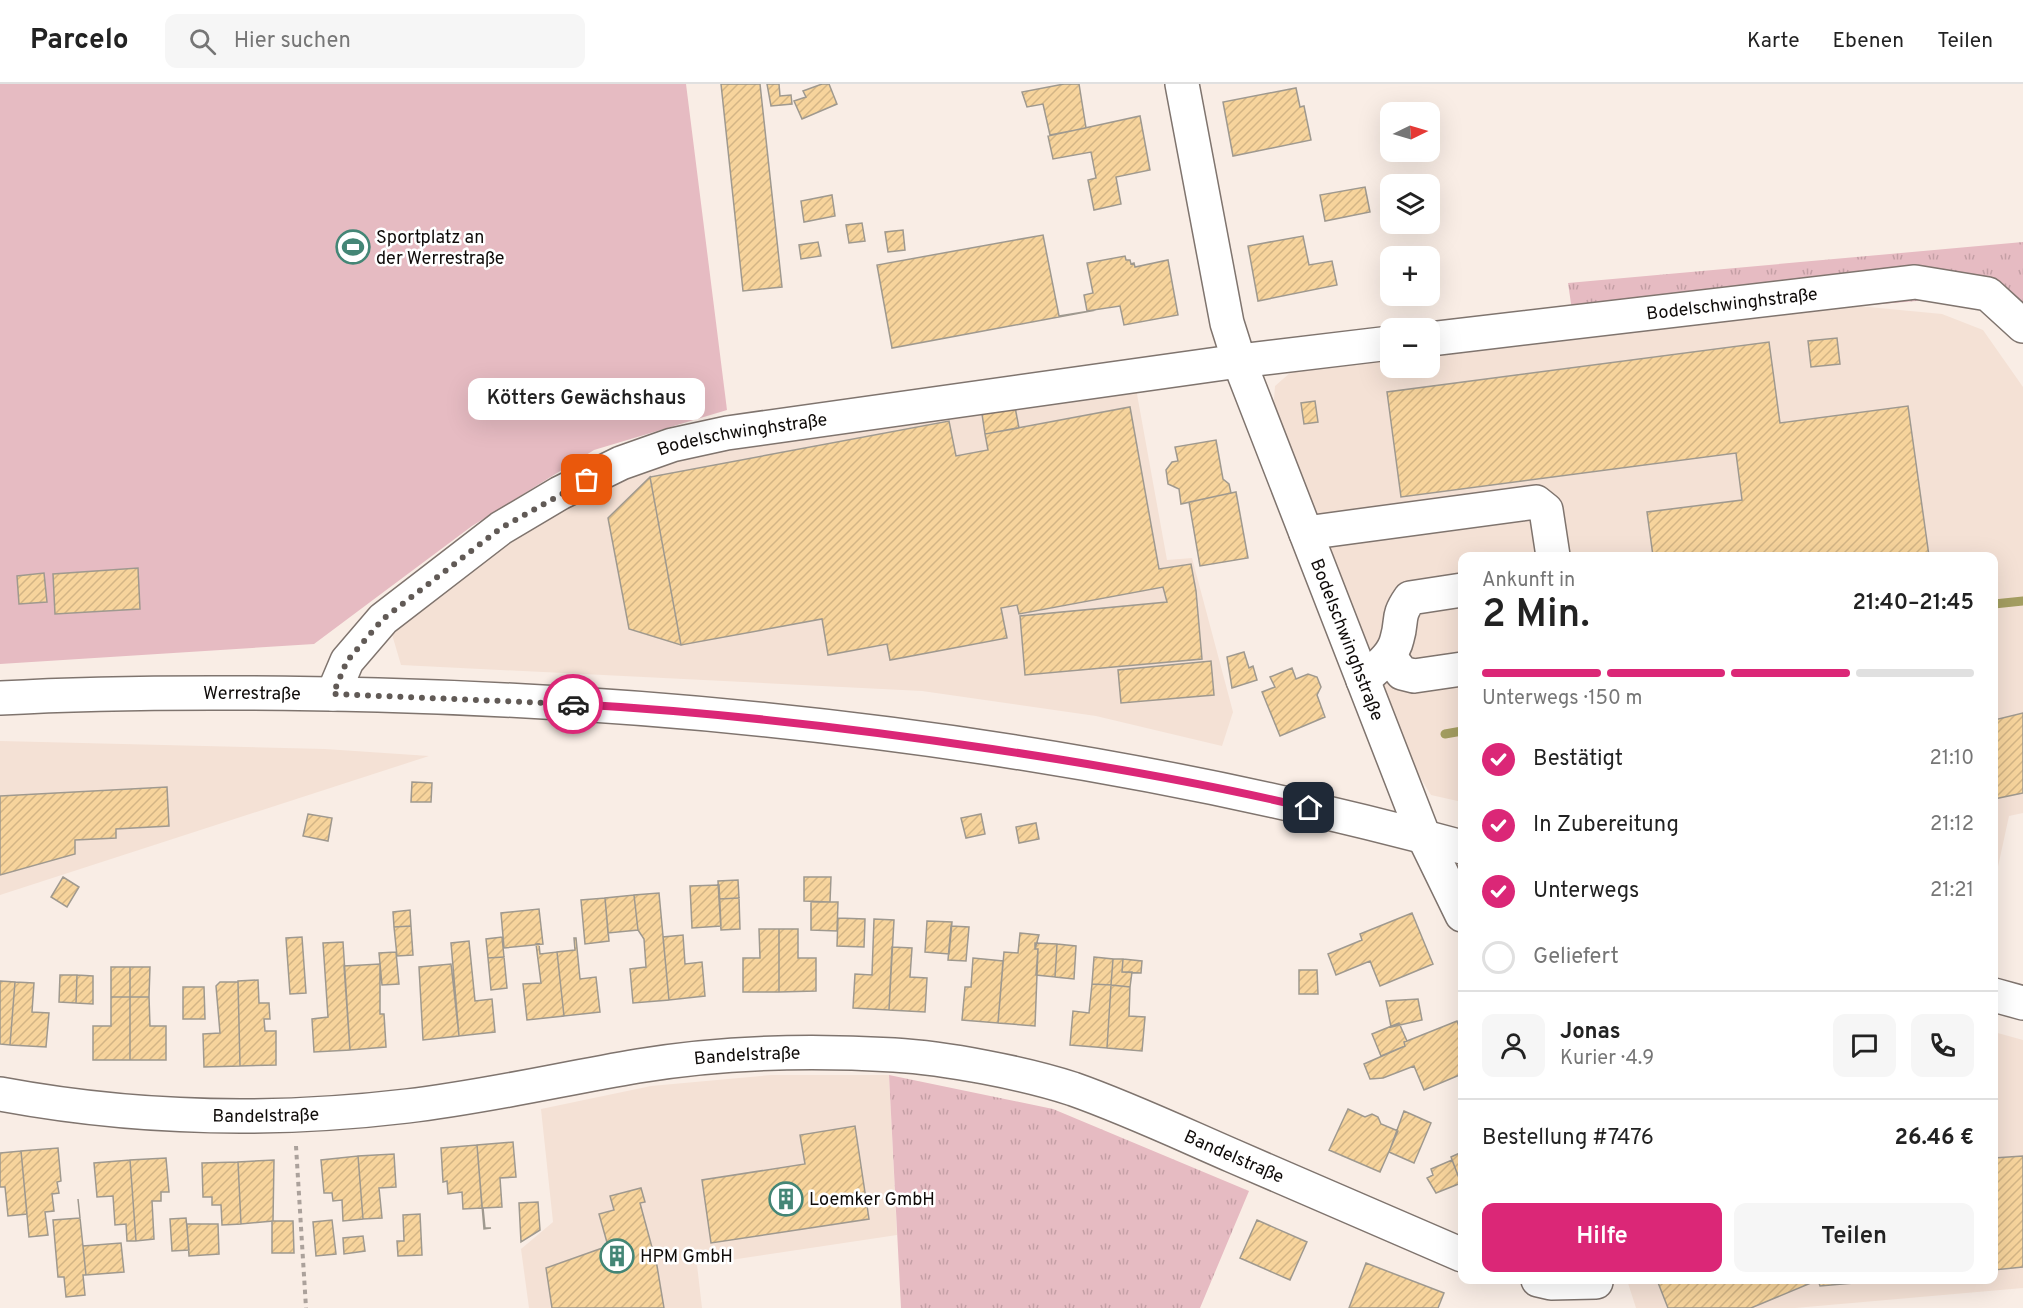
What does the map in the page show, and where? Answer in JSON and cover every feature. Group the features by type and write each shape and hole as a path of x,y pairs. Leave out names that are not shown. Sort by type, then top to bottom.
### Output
{"street":[{"name":"Bodelschwinghstraße","path":"1182,84 1227,323 1239,361 1424,837 1458,907"},
{"name":"Bodelschwinghstraße","path":"1440,338 1915,282 1988,294 2023,326"},
{"name":"Bodelschwinghstraße","path":"333,694 347,661 383,619 501,528 561,493 621,463 672,445 727,433 1239,361 1380,344"},
{"path":"1306,533 1536,502 1546,510 1552,552"},
{"path":"1363,680 1389,656 1397,640 1399,613 1410,598 1458,591"},
{"path":"1389,656 1402,673 1414,676 1458,670"},
{"name":"Werrestraße","path":"0,698 92,692 333,694 613,706 806,723 1083,762 1239,791 1458,846"},
{"path":"1998,996 2023,1003"},
{"name":"Bandelstraße","path":"0,1094 46,1103 165,1115 293,1115 407,1106 520,1090 638,1066 704,1057 810,1052 899,1055 988,1069 1070,1089 1131,1112 1458,1253"},
{"path":"1558,1284 1598,1290"}],"path":[{"path":"293,1115 306,1308"}],"shaded area":[{"path":"1858,306 1942,314 1983,330 2023,387 2023,813 2009,816 1998,867 1998,552 1458,552 1458,801 1431,795 1407,756 1272,426 1275,386 1306,359 1380,353 1380,378 1440,378 1440,348 1576,338"},
{"path":"1135,383 1167,560 1192,558 1233,712 1222,746 1096,716 922,691 401,665 391,631 516,528 633,469 730,447"},
{"path":"0,741 325,749 429,756 0,895"},
{"path":"1998,1033 2023,1040 2023,1288 1795,1308 1636,1308 1628,1284 1998,1284"},
{"path":"771,1075 889,1075 897,1235 697,1265 702,1308 529,1308 521,1249 553,1222 541,1109 651,1086"}],"green space":[{"name":"Sportplatz an der Werrestraße","path":"0,84 686,84 727,410 594,450 472,526 314,644 0,664"},
{"path":"2023,242 2023,323 2010,293 1858,306 1576,338 1568,283"},
{"path":"889,1075 1053,1109 1249,1191 1200,1308 901,1308"}],"building":[{"path":"721,84 760,84 782,287 743,291"},
{"path":"767,84 779,84 780,96 791,95 792,104 771,106"},
{"path":"822,84 829,84 837,104 802,119 794,101 806,97 803,91"},
{"path":"1064,84 1079,84 1086,128 1050,135 1043,104 1027,107 1022,92"},
{"path":"1296,88 1300,107 1304,106 1311,140 1233,156 1223,102"},
{"path":"1140,116 1150,170 1116,177 1121,204 1094,210 1088,180 1096,178 1091,152 1053,159 1048,136"},
{"path":"1365,187 1370,212 1325,221 1320,195"},
{"path":"832,195 835,216 804,222 801,201"},
{"path":"862,223 865,241 849,243 846,225"},
{"path":"903,230 905,250 888,252 885,232"},
{"path":"1043,235 1059,316 1096,310 892,348 877,265"},
{"path":"1303,236 1309,265 1332,261 1337,285 1258,301 1248,246"},
{"path":"818,242 821,256 801,259 799,245"},
{"path":"1125,256 1131,264 1134,263 1135,267 1168,260 1178,315 1124,325 1120,306 1087,311 1084,295 1093,293 1087,263"},
{"path":"1837,338 1840,364 1811,367 1808,341"},
{"path":"1769,342 1780,423 1908,406 1928,552 1652,552 1647,512 1742,500 1736,453 1401,497 1387,392"},
{"path":"1315,401 1318,422 1304,424 1301,403"},
{"path":"1015,407 1019,428 985,434 982,414"},
{"path":"1130,407 1159,569 1191,564 1196,591 1202,659 1025,675 1020,616 1167,602 1163,587 1019,614 1017,605 1001,608 1007,638 890,660 887,644 828,655 822,619 681,645 650,477 949,421 956,456 988,450 985,434"},
{"path":"1216,440 1223,479 1229,484 1231,493 1181,504 1179,489 1168,484 1166,470 1172,462 1178,461 1175,447"},
{"path":"650,477 681,645 629,629 608,518"},
{"path":"1236,492 1248,558 1200,566 1189,502"},
{"path":"138,568 140,609 55,614 53,574"},
{"path":"44,573 47,602 19,604 17,576"},
{"path":"1244,652 1249,668 1253,666 1257,680 1232,688 1227,657"},
{"path":"1211,661 1214,695 1121,703 1118,670"},
{"path":"1292,668 1296,679 1308,674 1317,677 1321,687 1317,695 1325,717 1280,736 1262,692 1275,687 1270,677"},
{"path":"2023,713 2023,793 1998,798 1998,719"},
{"path":"412,782 432,783 431,802 411,802"},
{"path":"167,787 169,826 116,829 116,838 75,840 75,854 0,875 0,796"},
{"path":"308,814 332,818 328,841 303,836"},
{"path":"981,814 985,834 966,838 961,818"},
{"path":"1036,823 1039,839 1019,843 1016,827"},
{"path":"63,877 79,887 67,907 51,897"},
{"path":"804,877 831,877 830,902 804,901"},
{"path":"738,880 739,898 719,899 718,881"},
{"path":"719,885 721,926 692,928 690,886"},
{"path":"659,893 669,1000 633,1003 630,969 646,967 644,939 638,930 634,895"},
{"path":"634,895 638,930 608,933 605,898"},
{"path":"605,898 609,941 585,944 581,900"},
{"path":"739,898 740,929 721,930 719,899"},
{"path":"811,902 838,902 837,931 811,930"},
{"path":"539,909 543,944 504,948 501,913"},
{"path":"410,910 411,926 394,927 393,912"},
{"path":"1412,913 1433,964 1380,986 1370,961 1336,975 1328,954 1362,940 1360,934"},
{"path":"838,918 865,919 864,947 837,946"},
{"path":"874,919 894,920 889,1010 853,1008 855,974 872,975"},
{"path":"927,921 952,922 949,954 925,952"},
{"path":"411,926 413,955 397,956 394,927"},
{"path":"951,926 969,927 966,961 948,960"},
{"path":"759,929 779,929 779,992 743,992 743,958 760,958"},
{"path":"779,929 798,929 798,958 816,958 816,991 779,992"},
{"path":"1020,933 1039,935 1035,949 1038,949 1035,1026 998,1023 1004,952 1018,953"},
{"path":"683,935 685,964 702,962 705,996 669,1000 663,937"},
{"path":"302,937 306,993 290,994 286,938"},
{"path":"502,937 504,957 488,958 486,939"},
{"path":"574,938 576,938 580,979 596,977 600,1012 564,1016 557,952 575,950"},
{"path":"469,941 475,1001 492,999 495,1032 459,1036 451,943"},
{"path":"343,942 350,1050 314,1052 312,1019 328,1017 323,943"},
{"path":"1035,943 1057,944 1055,977 1036,975 1038,949 1035,949"},
{"path":"536,944 539,944 540,954 557,952 564,1016 527,1020 523,984 541,983"},
{"path":"1057,944 1076,946 1074,979 1055,977"},
{"path":"892,947 912,948 910,977 927,978 925,1012 889,1010"},
{"path":"396,952 399,984 382,985 379,953"},
{"path":"504,957 507,988 491,990 488,958"},
{"path":"1094,957 1113,959 1111,985 1092,984"},
{"path":"973,958 1003,961 998,1023 962,1020 965,987 971,987"},
{"path":"1113,959 1123,959 1122,972 1132,972 1130,987 1111,985"},
{"path":"1123,959 1142,961 1141,973 1122,972"},
{"path":"380,964 380,1014 384,1014 386,1047 350,1050 344,966"},
{"path":"451,964 459,1036 423,1040 419,967"},
{"path":"111,967 130,967 130,997 111,997"},
{"path":"130,967 150,967 149,997 130,997"},
{"path":"1299,970 1317,970 1318,994 1299,994"},
{"path":"60,975 77,975 76,1003 59,1002"},
{"path":"77,975 93,976 93,1004 76,1003"},
{"path":"258,980 259,1003 269,1003 270,1019 264,1019 265,1031 276,1031 276,1065 240,1066 238,981"},
{"path":"0,981 15,982 10,1045 0,1044"},
{"path":"15,982 34,983 32,1012 49,1013 46,1047 10,1045"},
{"path":"220,982 238,982 240,1066 204,1067 203,1034 220,1033 216,986"},
{"path":"1092,984 1111,985 1107,1048 1070,1045 1073,1011 1089,1013"},
{"path":"1111,985 1130,987 1129,1016 1145,1017 1142,1051 1107,1048"},
{"path":"183,987 204,987 205,1019 183,1019"},
{"path":"111,997 130,997 130,1060 93,1060 93,1026 111,1026"},
{"path":"130,997 149,997 150,1026 166,1026 166,1060 130,1060"},
{"path":"1418,999 1422,1020 1391,1027 1386,1001"},
{"path":"1457,1021 1458,1076 1424,1090 1414,1066 1383,1078 1370,1079 1364,1064 1405,1046 1404,1042"},
{"path":"1399,1023 1407,1041 1404,1042 1405,1046 1381,1056 1372,1034"},
{"path":"1348,1109 1365,1117 1372,1114 1378,1117 1381,1124 1398,1131 1380,1172 1329,1150"},
{"path":"1404,1111 1431,1123 1414,1163 1389,1152"},
{"name":"Loemker GmbH","path":"855,1126 869,1219 711,1243 702,1180 805,1164 800,1135"},
{"path":"513,1142 516,1177 500,1178 502,1207 483,1208 485,1228 491,1228 484,1229 477,1145"},
{"path":"477,1145 482,1208 463,1209 462,1192 448,1194 447,1181 443,1182 441,1148"},
{"path":"58,1148 61,1181 57,1182 59,1193 52,1194 54,1211 45,1212 48,1235 29,1237 21,1151"},
{"path":"21,1151 27,1214 8,1216 5,1187 0,1187 0,1153"},
{"path":"394,1154 396,1187 379,1188 382,1218 363,1219 358,1156"},
{"path":"1458,1154 1458,1175 1451,1157"},
{"path":"358,1156 363,1219 343,1221 342,1200 333,1201 332,1193 324,1193 321,1160"},
{"path":"2023,1156 2023,1267 1998,1270 1998,1158"},
{"path":"166,1158 169,1192 161,1192 161,1201 152,1201 154,1239 136,1241 130,1160"},
{"path":"130,1160 136,1241 127,1241 126,1224 115,1225 113,1196 97,1197 94,1163"},
{"path":"274,1160 273,1221 241,1224 238,1162"},
{"path":"1452,1160 1458,1175 1458,1184 1436,1193 1427,1178 1433,1175 1431,1169"},
{"path":"238,1162 241,1224 222,1225 221,1205 212,1205 212,1197 203,1197 202,1163"},
{"name":"HPM GmbH","path":"641,1188 645,1202 640,1203 657,1266 664,1308 552,1308 546,1268 608,1246 599,1214 614,1210 610,1196"},
{"path":"538,1202 540,1230 521,1242 519,1203"},
{"path":"420,1214 422,1255 398,1256 397,1241 404,1241 403,1215"},
{"path":"80,1218 86,1275 83,1275 85,1295 66,1297 64,1277 58,1277 53,1220"},
{"path":"186,1218 189,1250 172,1251 170,1219"},
{"path":"332,1220 336,1254 316,1256 313,1222"},
{"path":"1257,1220 1307,1242 1290,1280 1240,1258"},
{"path":"272,1221 293,1221 294,1253 272,1253"},
{"path":"187,1224 218,1224 219,1254 189,1256"},
{"path":"363,1236 365,1251 344,1254 343,1238"},
{"path":"121,1243 124,1272 86,1275 83,1246"},
{"path":"1366,1263 1444,1293 1438,1308 1349,1308"},
{"path":"1659,1284 1808,1284 1751,1308 1668,1308"},
{"path":"1819,1284 1843,1284 1820,1286"}],"waterway":[{"path":"1998,604 2023,601"},
{"path":"1445,734 1458,732"}],"way so far":[{"path":"573,704 333,694 347,661 383,619 501,528 587,480"}],"place":[{"name":"Sportplatz an der Werrestraße","path":"353,247"},
{"name":"Kötters Gewächshaus","path":"587,480"},
{"name":"Loemker GmbH","path":"786,1199"},
{"name":"HPM GmbH","path":"617,1256"}],"route":[{"path":"573,704 806,723 952,743 1083,762 1239,791 1309,808"}]}
